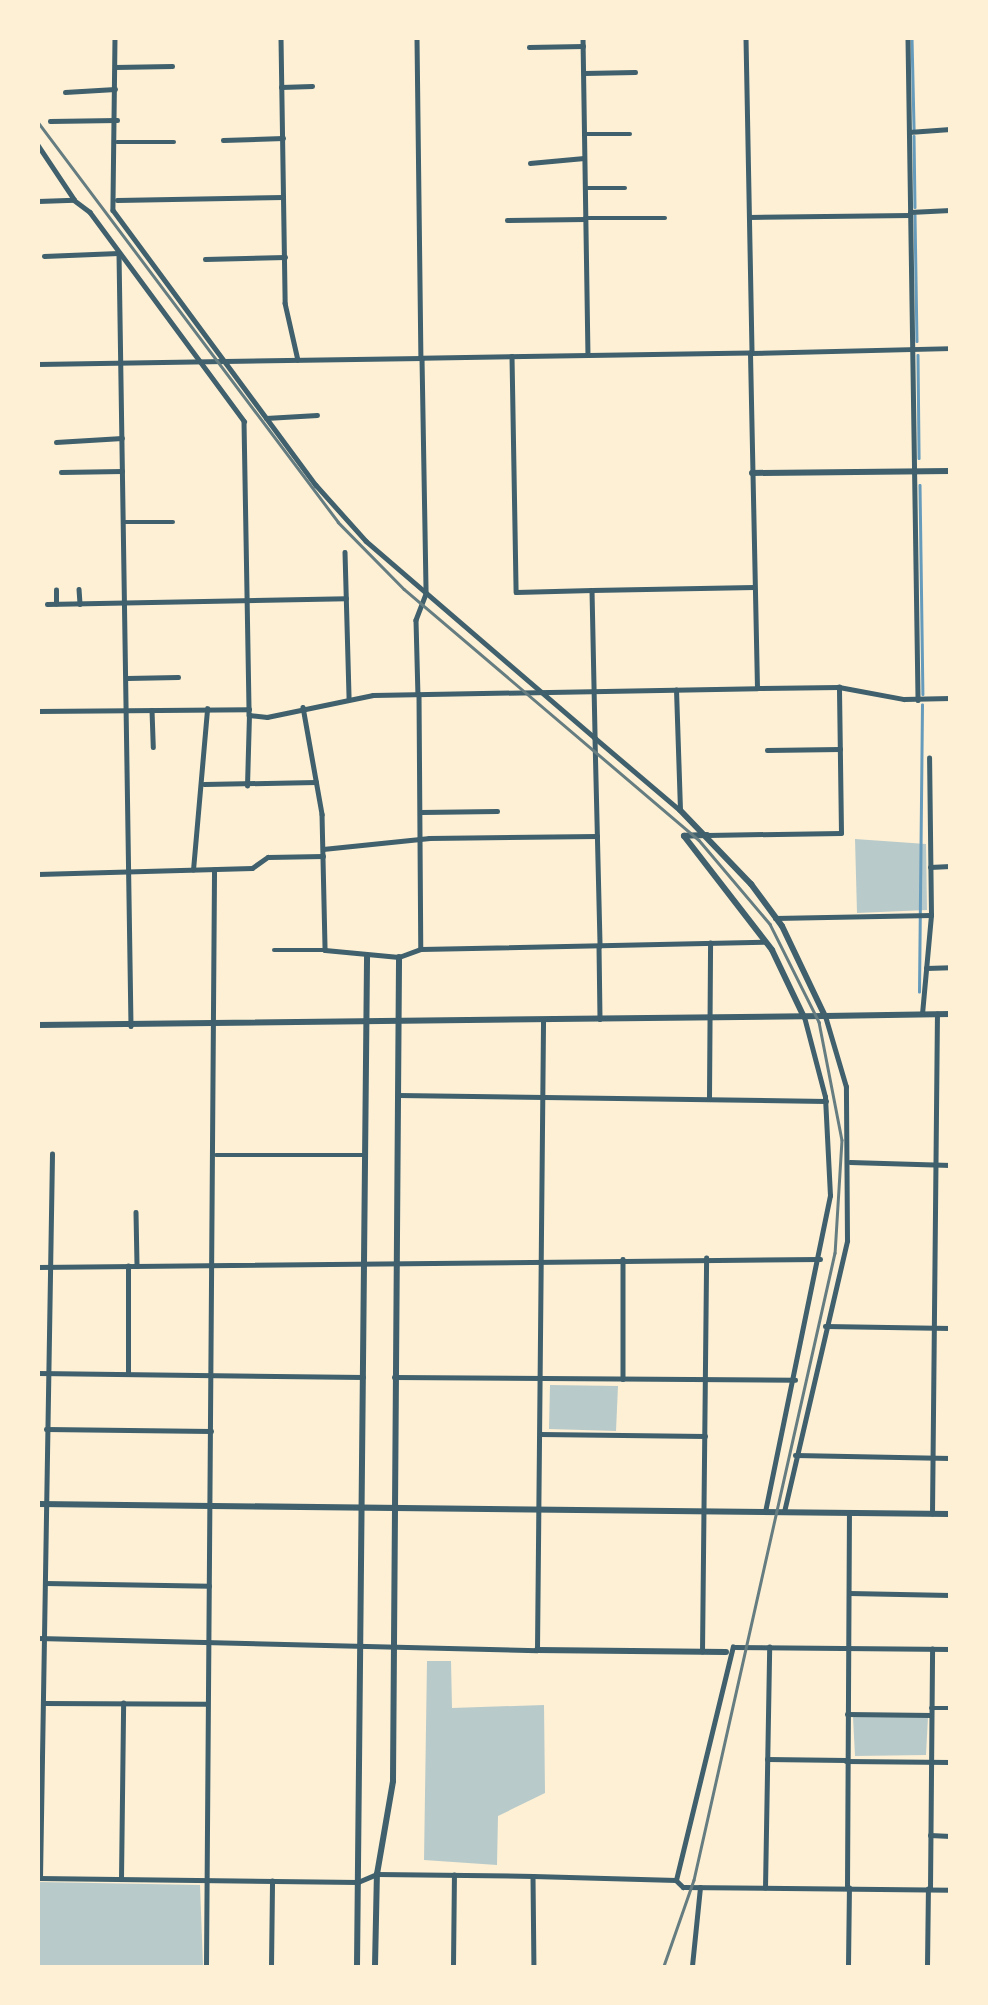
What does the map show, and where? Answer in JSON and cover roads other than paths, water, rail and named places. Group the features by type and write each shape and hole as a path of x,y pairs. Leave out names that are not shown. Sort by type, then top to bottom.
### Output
{"street":[{"path":"115,38 117,200 113,210 266,418 341,513 426,598 707,835 775,918 825,1016 846,1087 850,1162 847,1241 795,1455 784,1512"},
{"path":"281,38 285,303 298,360"},
{"path":"417,38 426,598 416,620 422,839 421,949"},
{"path":"583,38 587,355"},
{"path":"746,38 757,688"},
{"path":"908,38 918,700"},
{"path":"529,47 583,46"},
{"path":"115,67 172,66"},
{"path":"584,73 635,72"},
{"path":"281,87 312,86"},
{"path":"65,92 115,89"},
{"path":"50,121 117,120"},
{"path":"909,132 950,129"},
{"path":"584,134 630,134"},
{"path":"223,140 283,138"},
{"path":"117,142 174,142"},
{"path":"38,145 74,200 119,253 244,423 250,601 247,786"},
{"path":"530,163 584,158"},
{"path":"585,188 625,188"},
{"path":"117,200 284,197"},
{"path":"38,201 74,200"},
{"path":"749,217 950,210"},
{"path":"507,220 665,218"},
{"path":"44,256 119,253"},
{"path":"119,253 131,1026"},
{"path":"205,259 285,257"},
{"path":"38,363 950,348"},
{"path":"512,356 516,592 754,587"},
{"path":"266,418 317,415"},
{"path":"56,442 122,438"},
{"path":"61,472 122,471"},
{"path":"752,473 950,471"},
{"path":"123,522 173,522"},
{"path":"345,552 349,699"},
{"path":"79,589 80,604"},
{"path":"56,604 57,590"},
{"path":"592,590 600,1021"},
{"path":"47,604 346,598"},
{"path":"127,678 178,677"},
{"path":"765,1512 820,1259 831,1162 826,1101 804,1017 766,942 684,836 841,833 839,687"},
{"path":"38,711 206,709 249,712 349,699 419,694 757,688 839,687 918,700 950,698"},
{"path":"676,690 680,810"},
{"path":"303,707 316,782 323,849 325,950"},
{"path":"152,709 153,747"},
{"path":"193,870 204,784 206,709"},
{"path":"767,750 840,749"},
{"path":"922,1014 930,867 929,758"},
{"path":"204,784 247,786 316,782"},
{"path":"421,812 497,811"},
{"path":"323,849 422,839 597,836"},
{"path":"38,874 252,868 268,857 323,856"},
{"path":"930,867 950,866"},
{"path":"206,1966 207,1703 216,1155 214,870"},
{"path":"775,918 927,915"},
{"path":"274,950 325,950 367,957 399,957 421,949 766,942"},
{"path":"709,1098 710,943"},
{"path":"357,1966 367,957"},
{"path":"374,1966 377,1874 393,1781 391,1648 395,1508 399,957"},
{"path":"926,968 950,967"},
{"path":"932,1514 937,1014"},
{"path":"38,1025 366,1025 950,1014"},
{"path":"537,1650 543,1021"},
{"path":"398,1095 826,1101"},
{"path":"52,1154 48,1374 42,1504 46,1583 41,1638 43,1703 39,1878 358,1882 377,1874 533,1876 676,1880 683,1887 950,1890"},
{"path":"216,1155 365,1155"},
{"path":"850,1162 950,1165"},
{"path":"136,1212 137,1266"},
{"path":"38,1267 365,1265 706,1258 820,1259"},
{"path":"702,1652 706,1258"},
{"path":"622,1259 623,1379"},
{"path":"128,1266 128,1374"},
{"path":"825,1326 950,1328"},
{"path":"38,1373 363,1377"},
{"path":"394,1377 795,1380"},
{"path":"46,1429 211,1431"},
{"path":"540,1434 705,1436"},
{"path":"795,1455 950,1458"},
{"path":"42,1504 950,1514"},
{"path":"848,1966 846,1760 849,1513"},
{"path":"46,1583 209,1586"},
{"path":"849,1593 950,1595"},
{"path":"41,1638 361,1642 391,1648 702,1652 769,1647 950,1649"},
{"path":"765,1888 769,1647"},
{"path":"926,1966 932,1649"},
{"path":"676,1880 726,1652"},
{"path":"43,1703 207,1703"},
{"path":"121,1879 123,1703"},
{"path":"931,1708 950,1708"},
{"path":"847,1714 931,1715"},
{"path":"767,1759 950,1762"},
{"path":"930,1835 950,1836"},
{"path":"453,1966 454,1875"},
{"path":"533,1876 534,1966"},
{"path":"271,1966 272,1881"},
{"path":"692,1966 700,1887"}],"waterway":[{"path":"912,38 914,129"},
{"path":"914,136 915,207"},
{"path":"915,215 917,341"},
{"path":"918,355 919,458"},
{"path":"920,485 923,694"},
{"path":"919,992 922,705"}],"railway":[{"path":"38,122 338,522 404,589 699,840 770,924 819,1022 842,1140 835,1253 694,1880 664,1966"}]}
